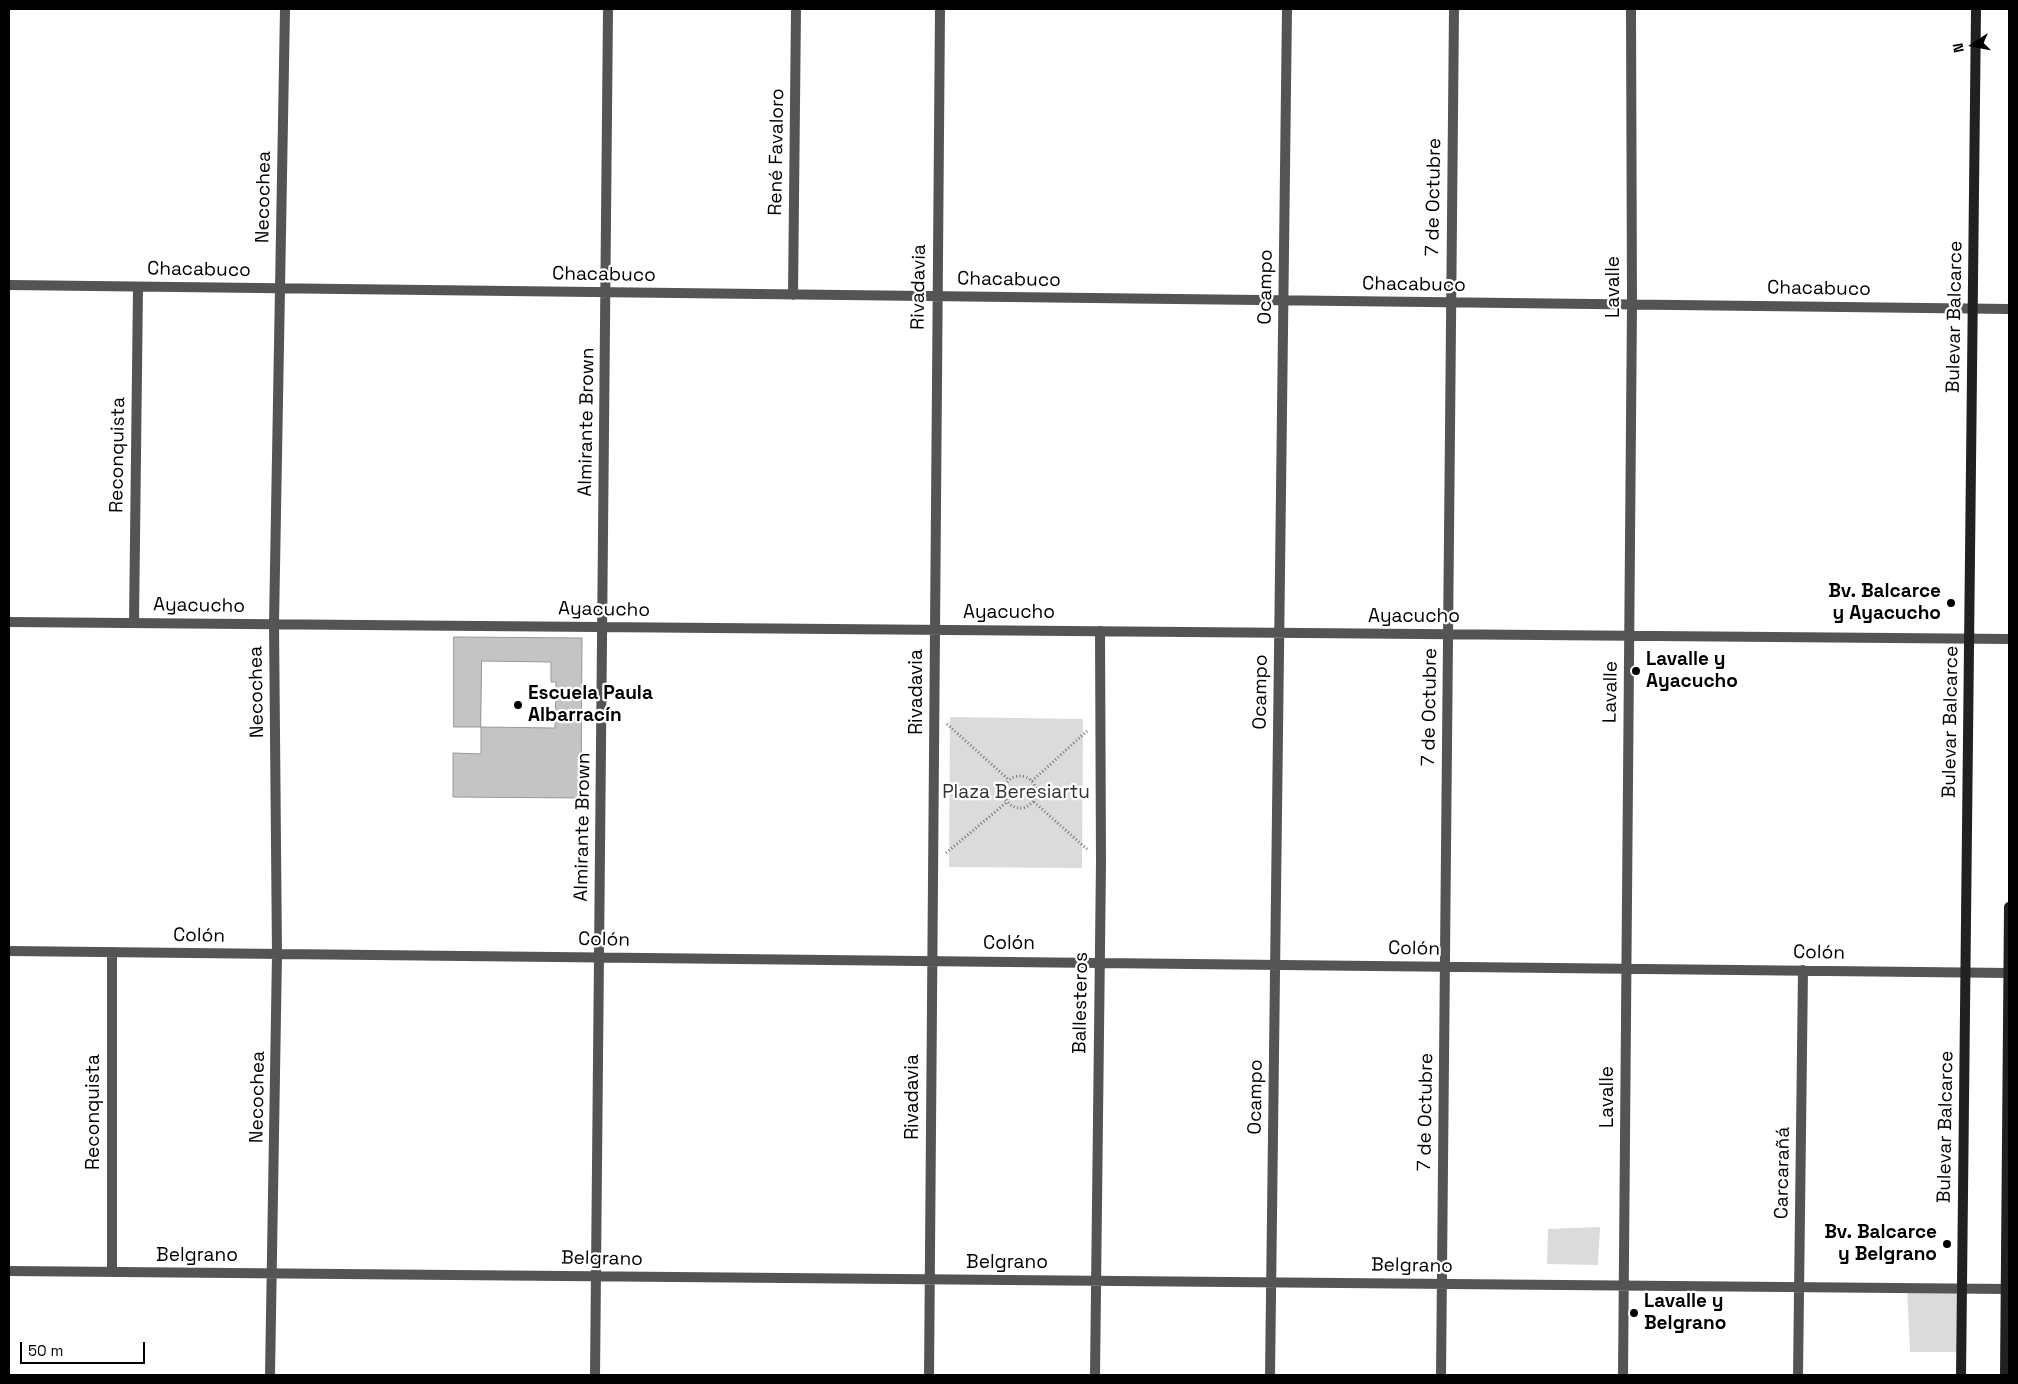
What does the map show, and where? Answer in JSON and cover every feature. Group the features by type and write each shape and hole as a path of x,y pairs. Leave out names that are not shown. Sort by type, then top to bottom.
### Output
{"main road":[{"name":"Bulevar Balcarce","path":"1961,1375 1976,9"},
{"path":"2005,1375 2009,907"}],"street":[{"name":"Necochea","path":"270,1375 278,954 274,624 285,9"},
{"name":"Almirante Brown","path":"595,1375 608,9"},
{"name":"René Favaloro","path":"793,295 796,9"},
{"name":"Rivadavia","path":"929,1375 940,9"},
{"name":"Ocampo","path":"1270,1375 1287,9"},
{"name":"7 de Octubre","path":"1441,1375 1454,9"},
{"name":"Lavalle","path":"1623,1375 1632,304 1632,9"},
{"name":"Chacabuco","path":"9,286 2009,309"},
{"name":"Reconquista","path":"134,623 138,287"},
{"name":"Ayacucho","path":"9,622 2009,639"},
{"name":"Ballesteros","path":"1095,1375 1101,862 1100,631"},
{"name":"Colón","path":"9,951 2009,972"},
{"name":"Reconquista","path":"112,952 112,1272"},
{"name":"Carcarañá","path":"1798,1375 1803,970"},
{"name":"Belgrano","path":"9,1271 2006,1289"}],"path":[{"path":"935,714 1010,780"},
{"path":"1032,781 1101,718"},
{"path":"1019,776 1032,781 1037,791 1034,802 1021,809 1011,806 1007,802 1004,793 1006,783 1019,776"},
{"path":"934,863 1007,802"},
{"path":"1034,802 1101,862"}],"green space":[{"name":"Plaza Beresiartu","path":"950,717 1083,719 1082,868 949,867"},
{"path":"1600,1227 1598,1265 1547,1264 1548,1229"},
{"path":"1907,1288 1962,1289 1961,1352 1910,1352"}],"building":[{"name":"Escuela Paula Albarracín","path":"454,637 582,638 581,798 453,797 453,753 481,754 481,727 454,727","holes":["482,661 551,662 551,682 556,682 555,728 481,727"]}],"place":[{"name":"Bv. Balcarce y Ayacucho","path":"1951,603"},
{"name":"Lavalle y Ayacucho","path":"1636,671"},
{"name":"Escuela Paula Albarracín","path":"518,705"},
{"name":"Bv. Balcarce y Belgrano","path":"1947,1244"},
{"name":"Lavalle y Belgrano","path":"1634,1313"}]}
